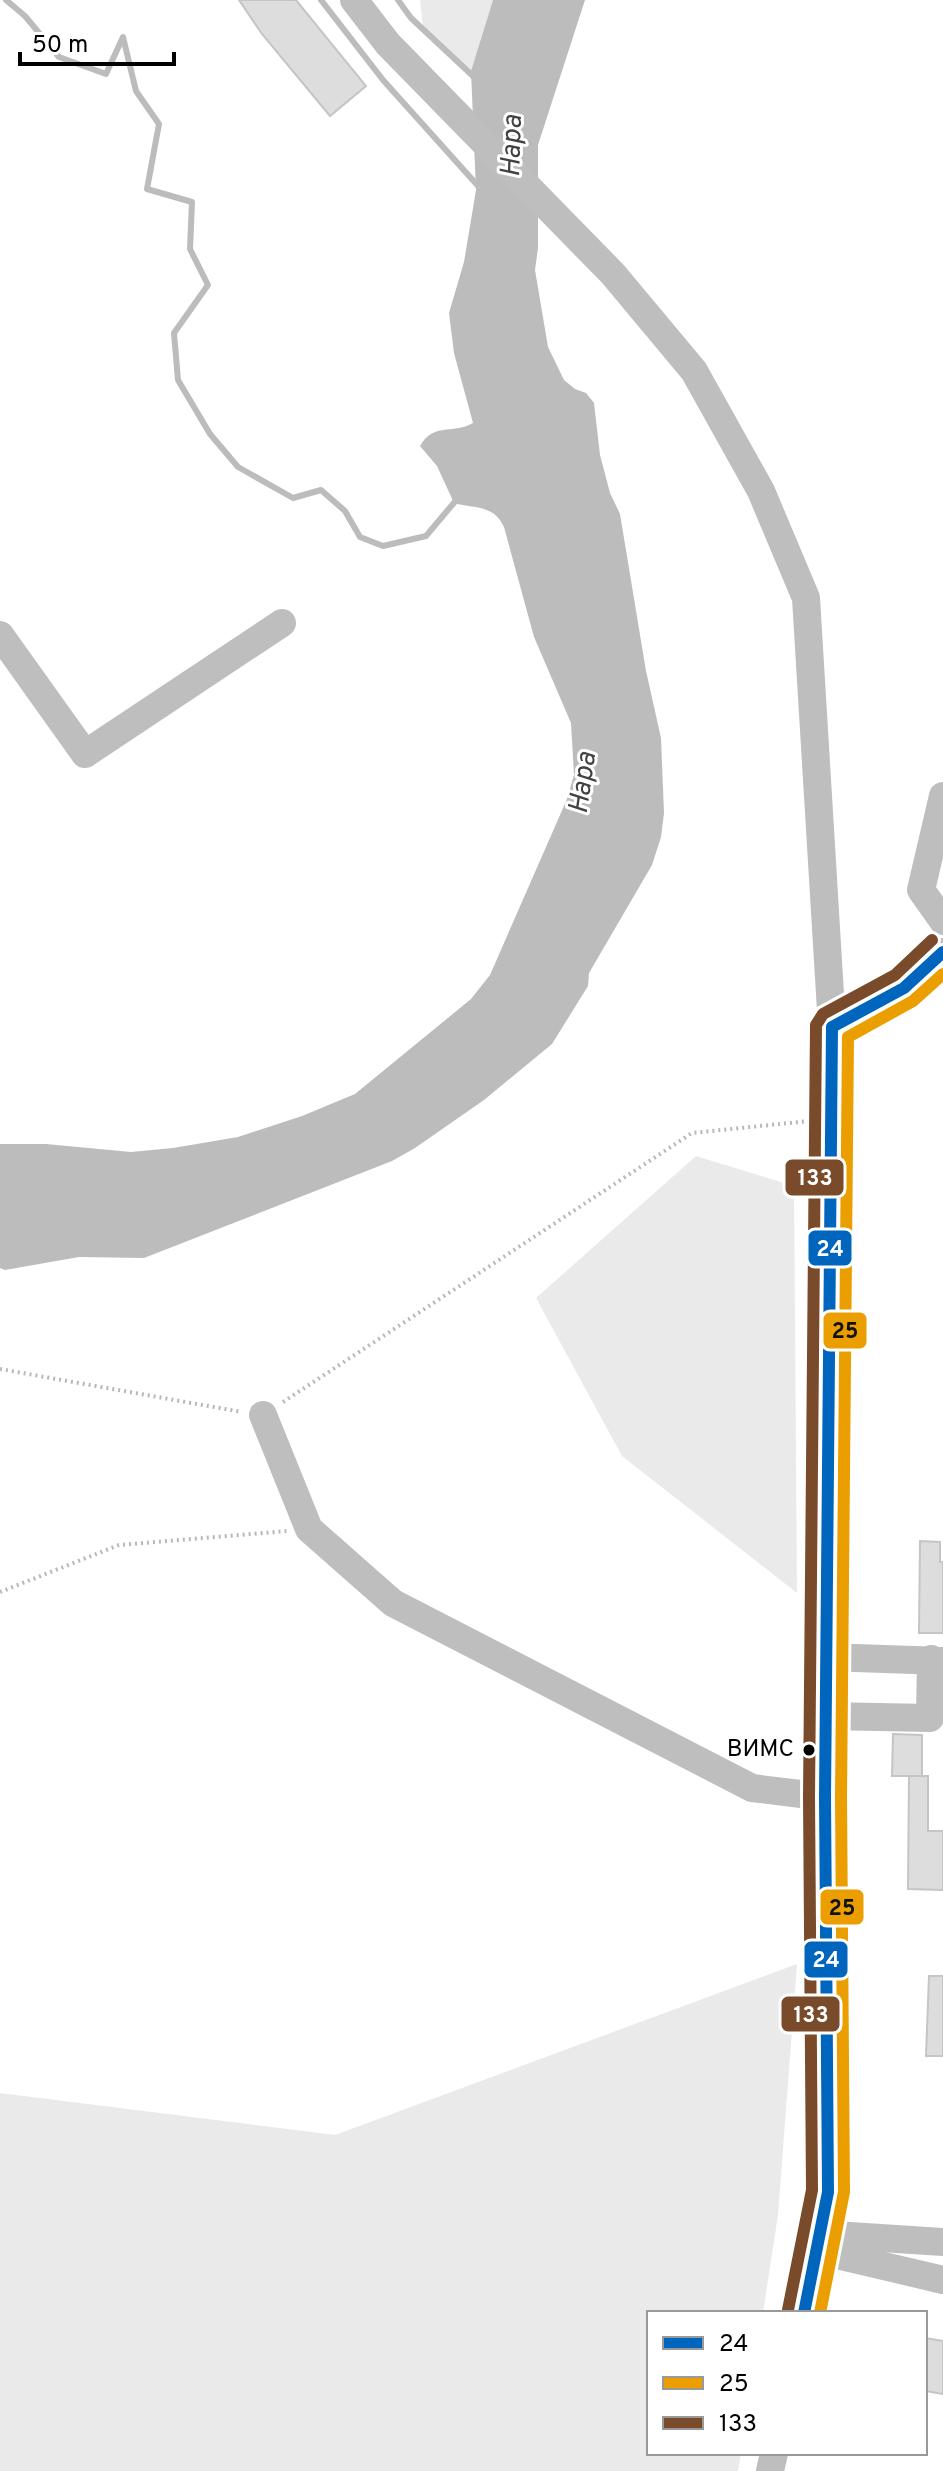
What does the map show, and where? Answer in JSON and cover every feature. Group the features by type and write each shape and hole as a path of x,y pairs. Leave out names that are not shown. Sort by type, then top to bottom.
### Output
{"street":[{"path":"354,0 388,44 613,274 694,371 761,491 806,598 832,1027 825,1797 828,2192 804,2311"},
{"path":"0,635 85,754 282,623"},
{"path":"943,796 921,890 943,921"},
{"path":"832,1027 904,988 943,952"},
{"path":"263,1415 309,1529 393,1603 752,1788 825,1797"},
{"path":"826,1657 937,1660 936,1727 826,1716"},
{"path":"818,2242 943,2242"},
{"path":"818,2242 943,2280"}],"path":[{"path":"0,1369 263,1415 692,1133 811,1120"},
{"path":"0,1592 119,1545 309,1529"}],"shaded area":[{"path":"420,0 493,0 471,71 423,28"},
{"path":"696,1156 794,1186 797,1593 622,1456 536,1298"},
{"path":"797,1964 778,2215 763,2311 647,2311 647,2455 741,2455 738,2471 0,2471 0,2093 335,2135"}],"water":[{"name":"Нара","path":"493,0 585,0 538,145 538,248 535,270 548,347 564,380 586,393 594,403 600,455 610,493 620,514 646,671 661,738 664,813 661,837 652,865 589,973 588,986 552,1044 484,1100 415,1148 392,1161 144,1258 79,1257 5,1270 0,1268 0,1144 46,1144 131,1152 173,1148 238,1137 355,1094 471,999 490,975 567,799 574,775 571,723 534,637 504,527 489,511 454,503 437,466 420,446 437,431 473,423 454,353 449,313 464,262 476,190 471,71"}],"building":[{"path":"239,0 296,0 366,86 330,116 262,34"},
{"path":"920,1541 940,1542 943,1633 919,1633"},
{"path":"893,1734 922,1735 922,1776 892,1776"},
{"path":"909,1776 928,1776 928,1831 943,1831 943,1890 908,1889"},
{"path":"929,1976 943,1976 943,2056 926,2056"},
{"path":"927,2338 943,2341 943,2394 927,2391"}],"waterway":[{"path":"6,0 25,16 59,57 106,74 123,37 136,91 159,124 147,189 192,202 190,249 208,285 174,333 178,380 210,434 238,467 293,498 321,490 345,511 360,537 383,546 426,536 458,498"},
{"path":"321,0 383,80 479,187"},
{"path":"398,0 411,18 474,77"}],"transit line":[{"name":"133","path":"788,2310 812,2190 809,1797 816,1025 823,1014 895,975 932,940"},
{"name":"24","path":"804,2311 828,2192 825,1797 832,1027 904,988 943,952"},
{"name":"25","path":"820,2311 844,2192 841,1797 848,1037 913,1001 943,974"}],"place":[{"name":"ВИМС","path":"809,1750"}]}
